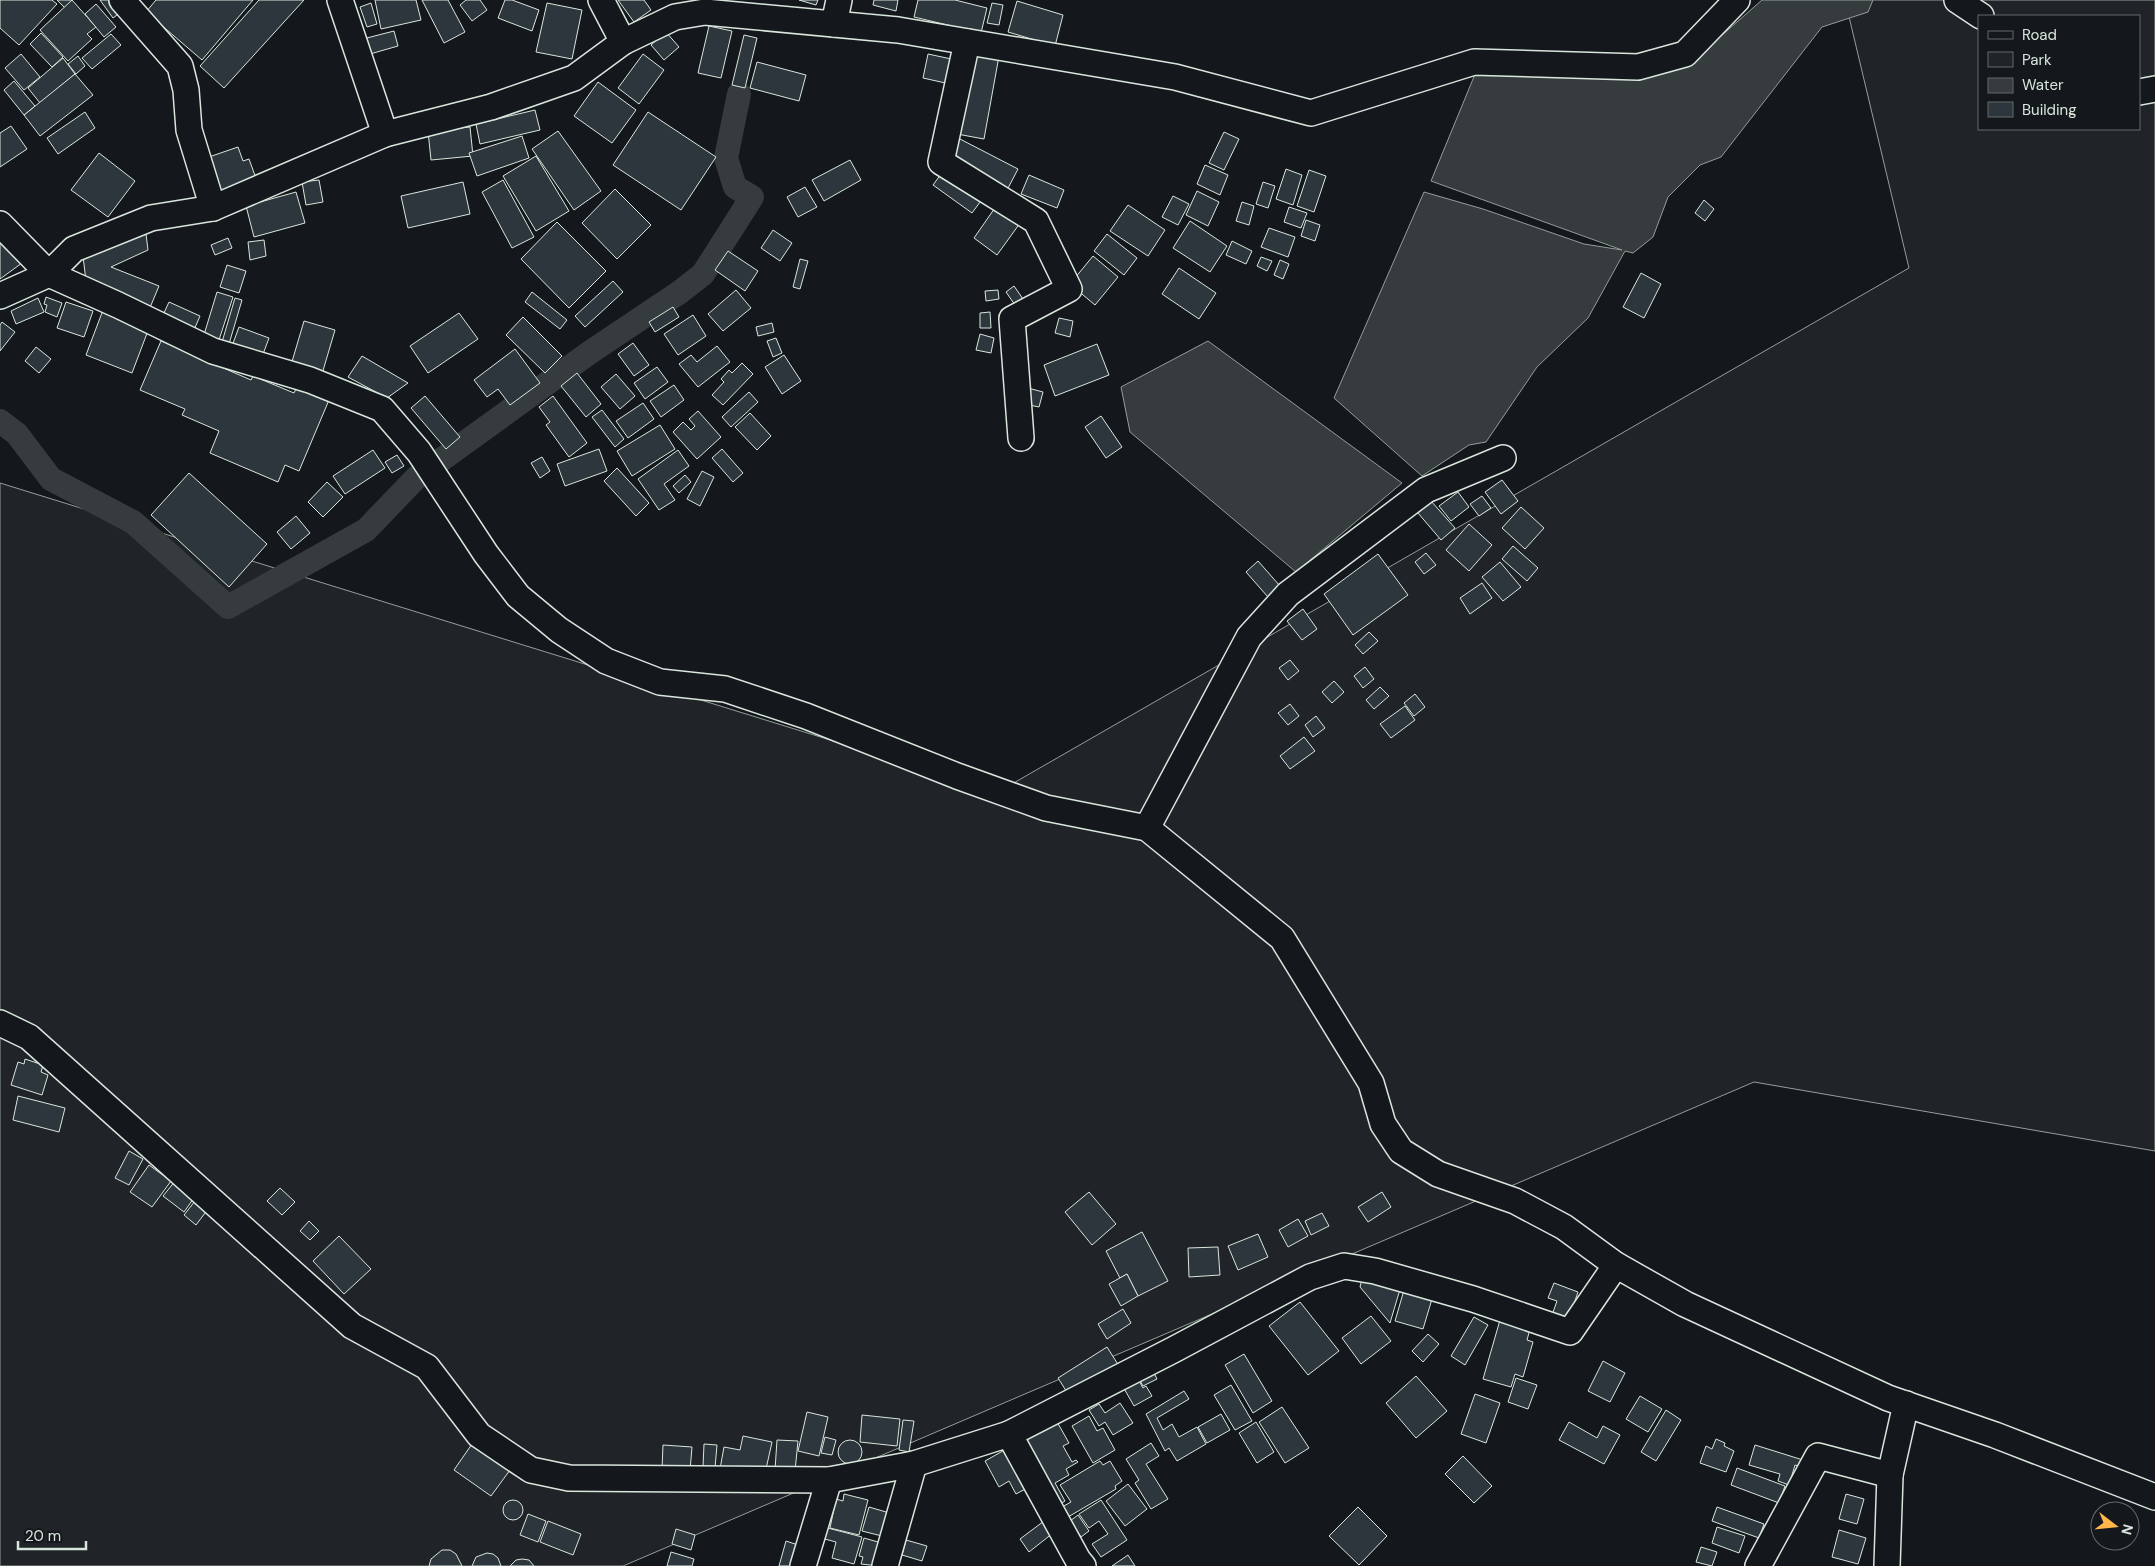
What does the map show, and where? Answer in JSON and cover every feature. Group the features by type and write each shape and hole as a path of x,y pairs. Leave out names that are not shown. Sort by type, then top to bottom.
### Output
{"street":[{"path":"122,0 180,66 186,90 188,130 213,208"},
{"path":"340,0 384,134"},
{"path":"601,0 623,42"},
{"path":"834,24 839,0"},
{"path":"0,296 49,274 74,249 142,221 213,208 384,134 491,107 574,78 623,42 675,17 724,7 834,24 898,30 1175,77 1311,113 1474,62 1638,67 1685,54 1737,0"},
{"path":"1957,0 1979,15"},
{"path":"967,42 942,162 1036,221 1069,290 1012,318 1021,438"},
{"path":"2140,92 2155,89"},
{"path":"0,224 49,274 118,304 213,351 310,380 382,410 419,452 486,554 518,596 559,630 606,661 660,682 725,690 806,716 957,776 1046,808 1147,828 1282,938 1371,1083 1383,1124 1401,1151 1438,1174 1515,1201 1564,1227 1616,1265 1685,1304 1888,1398 1995,1435 2155,1496"},
{"path":"1147,828 1249,637 1288,594 1426,490 1503,458"},
{"path":"0,1024 29,1037 352,1326 427,1367 480,1436 531,1470 569,1478 829,1480 914,1464 1009,1434 1310,1277 1344,1266 1376,1271 1473,1299 1570,1332 1616,1265"},
{"path":"1887,1566 1890,1475 1906,1404"},
{"path":"1009,1434 1078,1564"},
{"path":"1758,1566 1818,1456 1890,1475"},
{"path":"885,1566 914,1464"},
{"path":"803,1566 829,1480"}],"green space":[{"path":"1845,0 2155,0 2155,1151 1754,1082 623,1566 0,1566 0,483 998,792 1909,268"}],"water":[{"path":"1762,0 1873,0 1868,12 1822,27 1721,157 1700,165 1668,197 1653,237 1633,253 1625,251 1588,318 1537,367 1486,442 1469,445 1422,476 1334,398 1424,192 1483,209 1584,244 1622,250 1431,181 1480,62 1696,58"},
{"path":"1208,341 1402,483 1296,572 1130,432 1121,387"}],"building":[{"path":"0,0 52,0 57,4 19,45 0,28"},
{"path":"57,0 73,0 65,8"},
{"path":"72,0 96,27 87,34 92,39 68,61 40,30"},
{"path":"100,0 112,0 121,12 113,18"},
{"path":"156,0 253,0 202,60 146,12"},
{"path":"259,0 304,0 224,88 200,66"},
{"path":"375,0 416,0 421,20 381,29"},
{"path":"422,0 448,0 465,32 444,43"},
{"path":"466,0 480,0 487,10 472,21 460,5"},
{"path":"505,0 512,0 539,10 532,31 498,18"},
{"path":"618,0 644,0 651,10 634,22"},
{"path":"799,0 818,0 816,5"},
{"path":"874,0 898,0 896,11 873,5"},
{"path":"918,0 955,0 987,8 981,33 914,17"},
{"path":"1017,1 1063,15 1055,46 1008,32"},
{"path":"371,3 377,24 367,27 360,7"},
{"path":"547,3 582,10 572,59 536,52"},
{"path":"992,3 1003,5 999,25 987,23"},
{"path":"96,4 116,27 104,37 85,14"},
{"path":"709,26 732,31 721,78 698,73"},
{"path":"394,31 398,46 363,56 359,40"},
{"path":"666,32 679,47 664,60 651,45"},
{"path":"41,33 63,57 52,67 30,44"},
{"path":"111,34 121,45 92,69 82,58"},
{"path":"744,35 757,38 745,88 732,85"},
{"path":"972,51 999,56 984,139 957,134"},
{"path":"21,54 40,77 24,90 5,68"},
{"path":"643,54 664,70 639,104 618,88"},
{"path":"928,54 956,60 950,84 923,78"},
{"path":"78,56 85,66 76,74 68,64"},
{"path":"63,58 75,74 40,103 28,88"},
{"path":"757,62 806,75 799,101 750,88"},
{"path":"75,74 93,95 40,136 24,115"},
{"path":"14,81 35,106 24,115 4,90"},
{"path":"598,82 636,110 612,143 574,116"},
{"path":"535,110 540,130 480,144 476,124"},
{"path":"85,112 95,128 58,154 47,138"},
{"path":"648,112 716,157 681,210 613,165"},
{"path":"11,126 27,149 0,167 0,133"},
{"path":"470,127 473,156 431,160 428,131"},
{"path":"558,131 601,191 574,210 532,149"},
{"path":"1224,132 1239,139 1224,170 1209,163"},
{"path":"522,136 529,158 477,176 469,153"},
{"path":"958,138 1018,169 1006,192 946,161"},
{"path":"238,147 243,161 249,159 257,181 213,197 206,158"},
{"path":"99,153 135,181 108,217 71,190"},
{"path":"536,156 569,211 536,231 503,176"},
{"path":"850,160 861,180 824,201 812,180"},
{"path":"1205,165 1228,175 1220,195 1197,184"},
{"path":"1286,169 1302,175 1293,205 1276,199"},
{"path":"944,170 983,198 972,213 933,185"},
{"path":"1309,170 1326,176 1314,212 1297,206"},
{"path":"1029,175 1064,190 1057,208 1021,194"},
{"path":"319,180 323,202 306,205 302,182"},
{"path":"503,180 534,237 512,248 482,192"},
{"path":"463,182 470,214 408,228 401,196"},
{"path":"1263,182 1275,186 1268,208 1256,204"},
{"path":"805,187 817,207 798,217 787,197"},
{"path":"615,189 651,225 617,259 582,223"},
{"path":"1197,191 1219,202 1208,226 1186,215"},
{"path":"296,192 305,223 254,237 246,206"},
{"path":"1173,196 1189,204 1178,225 1162,217"},
{"path":"1704,200 1714,209 1705,221 1695,213"},
{"path":"999,202 1023,219 997,255 974,238"},
{"path":"1242,202 1254,206 1249,225 1236,221"},
{"path":"1128,205 1165,230 1148,256 1110,231"},
{"path":"1289,207 1307,213 1301,228 1284,222"},
{"path":"1306,220 1320,225 1315,241 1301,236"},
{"path":"1190,221 1227,246 1210,272 1173,248"},
{"path":"557,222 606,271 569,308 521,259"},
{"path":"145,226 148,250 111,267 159,286 149,310 86,281 83,256"},
{"path":"1269,228 1295,237 1288,257 1261,247"},
{"path":"773,230 792,243 780,261 761,248"},
{"path":"0,233 22,263 0,279"},
{"path":"1107,234 1137,258 1124,275 1094,251"},
{"path":"228,238 232,248 215,255 211,245"},
{"path":"264,240 266,256 250,260 248,242"},
{"path":"1232,241 1252,251 1246,264 1226,255"},
{"path":"728,251 758,271 745,291 715,270"},
{"path":"1093,256 1118,277 1095,305 1070,284"},
{"path":"1261,257 1272,261 1267,271 1257,266"},
{"path":"800,259 808,261 800,289 793,287"},
{"path":"1280,260 1289,264 1283,279 1274,275"},
{"path":"227,265 246,271 239,293 220,287"},
{"path":"1179,268 1216,293 1199,319 1162,294"},
{"path":"1641,273 1661,284 1644,318 1623,307"},
{"path":"613,281 623,292 585,327 575,316"},
{"path":"1014,286 1023,299 1015,305 1006,292"},
{"path":"736,290 751,308 723,331 708,314"},
{"path":"998,290 999,299 986,301 985,291"},
{"path":"217,292 233,297 218,343 203,338"},
{"path":"532,292 567,320 560,329 525,302"},
{"path":"46,297 62,303 57,317 45,312 47,305 44,304"},
{"path":"38,298 44,312 16,324 11,311"},
{"path":"235,298 242,300 229,344 222,342"},
{"path":"66,302 93,311 84,337 57,328"},
{"path":"169,302 200,316 194,330 163,315"},
{"path":"673,307 679,317 655,332 649,322"},
{"path":"103,310 149,328 132,373 86,355"},
{"path":"990,312 991,328 980,328 980,313"},
{"path":"459,313 478,339 428,373 410,346"},
{"path":"693,315 706,336 678,355 664,334"},
{"path":"523,317 562,356 545,373 506,335"},
{"path":"1059,318 1073,321 1070,337 1055,333"},
{"path":"304,321 335,330 322,374 291,365"},
{"path":"2,322 15,332 0,351 0,325"},
{"path":"772,323 774,332 758,336 756,327"},
{"path":"239,327 269,338 262,357 232,346"},
{"path":"980,334 994,338 991,353 976,350"},
{"path":"776,338 782,353 773,357 767,341"},
{"path":"161,341 251,380 253,376 294,393 297,387 329,400 299,471 285,465 278,482 210,453 219,431 182,415 185,409 140,390"},
{"path":"633,343 649,365 634,376 618,354"},
{"path":"1097,344 1109,375 1055,396 1044,365"},
{"path":"717,346 730,362 698,387 679,364 691,355 697,362"},
{"path":"36,347 51,359 39,373 25,361"},
{"path":"515,349 540,383 510,405 498,389 487,397 474,380"},
{"path":"784,355 801,381 782,394 765,367"},
{"path":"362,356 408,383 387,398 348,377"},
{"path":"742,363 753,374 723,405 712,395 724,382 721,379 729,370 732,373"},
{"path":"657,367 668,382 645,399 634,383"},
{"path":"577,373 601,404 586,417 561,386"},
{"path":"616,374 635,396 620,409 601,387"},
{"path":"674,385 684,400 661,417 650,401"},
{"path":"1028,388 1043,392 1039,407 1024,404"},
{"path":"749,392 758,402 731,427 722,417"},
{"path":"425,396 460,437 446,449 411,408"},
{"path":"553,396 587,443 569,457 546,425 550,422 539,407"},
{"path":"643,403 654,419 628,438 616,421"},
{"path":"602,410 624,439 615,447 592,417"},
{"path":"698,411 721,437 697,459 673,432 683,422 691,430 695,426 689,419"},
{"path":"750,413 771,436 757,450 735,427"},
{"path":"1101,416 1122,447 1106,458 1085,427"},
{"path":"660,425 675,449 632,476 617,451"},
{"path":"599,449 607,471 565,486 557,464"},
{"path":"722,449 743,473 733,482 712,458"},
{"path":"373,450 385,468 345,494 333,476"},
{"path":"678,450 689,466 664,484 675,500 659,510 638,479"},
{"path":"397,455 404,466 392,473 385,462"},
{"path":"542,457 550,471 540,478 531,463"},
{"path":"617,468 649,503 636,516 604,481"},
{"path":"702,471 714,477 700,506 687,499"},
{"path":"189,473 267,544 229,587 151,515"},
{"path":"685,475 691,482 679,493 673,486"},
{"path":"1502,480 1518,501 1501,514 1485,492"},
{"path":"327,482 343,497 323,517 308,502"},
{"path":"1458,492 1469,507 1451,521 1439,506"},
{"path":"1482,496 1491,508 1479,516 1470,504"},
{"path":"1431,501 1455,528 1441,540 1418,513"},
{"path":"1521,507 1544,528 1525,549 1502,528"},
{"path":"296,516 310,533 291,549 277,532"},
{"path":"1469,524 1492,545 1469,571 1446,550"},
{"path":"1513,546 1538,568 1527,581 1502,559"},
{"path":"1426,553 1436,565 1424,574 1415,562"},
{"path":"1378,554 1408,595 1353,635 1324,594"},
{"path":"1258,561 1280,586 1268,597 1246,572"},
{"path":"1500,562 1521,587 1503,601 1482,577"},
{"path":"1482,583 1492,598 1470,614 1460,598"},
{"path":"1303,609 1317,629 1302,640 1287,621"},
{"path":"1369,632 1378,641 1363,654 1355,645"},
{"path":"1290,660 1299,671 1288,680 1279,668"},
{"path":"1365,667 1374,679 1363,688 1354,676"},
{"path":"1334,681 1344,692 1332,703 1322,692"},
{"path":"1380,687 1389,696 1374,709 1366,700"},
{"path":"1415,694 1425,707 1414,716 1404,703"},
{"path":"1290,704 1299,716 1288,725 1278,713"},
{"path":"1405,706 1415,720 1391,738 1380,724"},
{"path":"1316,716 1325,728 1313,737 1305,725"},
{"path":"1304,737 1315,751 1290,769 1280,756"},
{"path":"25,1059 43,1065 41,1072 48,1075 42,1095 11,1085 18,1062 24,1064"},
{"path":"18,1096 65,1108 59,1132 13,1120"},
{"path":"129,1151 143,1159 129,1185 115,1178"},
{"path":"149,1165 171,1181 152,1207 130,1192"},
{"path":"176,1180 196,1195 184,1212 163,1196"},
{"path":"280,1188 295,1202 282,1215 267,1201"},
{"path":"1089,1192 1116,1224 1092,1245 1065,1212"},
{"path":"1382,1192 1391,1207 1368,1222 1358,1207"},
{"path":"199,1196 211,1205 196,1225 184,1215"},
{"path":"1322,1213 1329,1226 1311,1235 1305,1221"},
{"path":"1298,1219 1308,1236 1288,1247 1279,1230"},
{"path":"309,1221 319,1231 310,1240 300,1231"},
{"path":"1142,1232 1168,1281 1138,1296 1127,1274 1120,1278 1106,1251"},
{"path":"1258,1234 1268,1257 1238,1270 1228,1246"},
{"path":"339,1236 371,1269 344,1294 313,1261"},
{"path":"1218,1247 1220,1275 1189,1277 1188,1248"},
{"path":"1127,1274 1138,1296 1121,1306 1109,1284"},
{"path":"1363,1275 1401,1286 1390,1323 1360,1287"},
{"path":"1554,1283 1578,1292 1568,1321 1552,1315 1557,1301 1548,1298"},
{"path":"1404,1290 1432,1299 1423,1329 1395,1321"},
{"path":"1300,1302 1339,1351 1308,1375 1269,1326"},
{"path":"1123,1309 1131,1323 1107,1339 1098,1324"},
{"path":"1371,1316 1391,1341 1361,1364 1342,1338"},
{"path":"1474,1317 1488,1325 1465,1365 1451,1356"},
{"path":"1500,1320 1530,1329 1527,1340 1533,1342 1523,1377 1515,1374 1511,1387 1483,1379"},
{"path":"1428,1334 1439,1344 1423,1362 1412,1351"},
{"path":"1107,1347 1119,1366 1070,1397 1058,1378"},
{"path":"1244,1354 1272,1401 1253,1413 1225,1365"},
{"path":"1603,1361 1625,1373 1610,1402 1588,1391"},
{"path":"1150,1365 1157,1379 1143,1386 1137,1375"},
{"path":"1416,1376 1447,1411 1416,1438 1386,1403"},
{"path":"1137,1377 1143,1388 1146,1386 1152,1396 1134,1406 1122,1385"},
{"path":"1516,1378 1537,1385 1528,1409 1508,1402"},
{"path":"1231,1385 1252,1421 1235,1430 1214,1395"},
{"path":"1184,1391 1189,1399 1157,1418 1163,1430 1172,1424 1179,1437 1197,1427 1206,1444 1177,1461 1169,1448 1165,1451 1146,1414"},
{"path":"1475,1394 1500,1403 1486,1443 1461,1434"},
{"path":"1640,1396 1662,1409 1648,1432 1626,1419"},
{"path":"1120,1403 1133,1423 1113,1435 1105,1422 1099,1426 1089,1410 1099,1404 1105,1413"},
{"path":"1282,1407 1309,1448 1285,1463 1259,1422"},
{"path":"1666,1410 1681,1420 1656,1461 1641,1452"},
{"path":"807,1412 828,1417 819,1456 798,1451"},
{"path":"1221,1414 1230,1430 1207,1443 1198,1427"},
{"path":"862,1415 900,1419 897,1446 860,1442"},
{"path":"1089,1416 1097,1431 1103,1428 1115,1450 1093,1463 1072,1426"},
{"path":"903,1420 914,1421 909,1452 899,1450"},
{"path":"1056,1420 1069,1443 1063,1446 1072,1462 1076,1460 1078,1462 1066,1469 1069,1475 1055,1483 1065,1501 1058,1505 1022,1440"},
{"path":"1256,1422 1274,1452 1257,1463 1239,1433"},
{"path":"1569,1422 1597,1438 1603,1426 1620,1435 1604,1464 1559,1440"},
{"path":"743,1436 772,1442 764,1478 720,1469 724,1447 740,1450"},
{"path":"825,1437 836,1440 832,1455 821,1453"},
{"path":"1716,1439 1725,1443 1724,1446 1734,1451 1726,1472 1700,1463 1706,1446 1712,1449"},
{"path":"777,1440 798,1441 795,1471 775,1470"},
{"path":"850,1440 859,1443 862,1452 859,1461 850,1464 841,1461 838,1452 841,1443"},
{"path":"1151,1443 1159,1456 1146,1464 1168,1499 1151,1509 1135,1483 1139,1480 1126,1459"},
{"path":"472,1444 510,1470 491,1496 454,1470"},
{"path":"704,1444 717,1445 715,1468 703,1467"},
{"path":"663,1445 692,1447 690,1471 662,1469"},
{"path":"1755,1445 1803,1460 1801,1467 1795,1465 1789,1485 1778,1481 1780,1474 1749,1465"},
{"path":"1008,1448 1029,1487 1016,1494 1009,1481 999,1487 985,1461"},
{"path":"1463,1456 1492,1486 1474,1503 1445,1474"},
{"path":"1100,1461 1103,1465 1110,1461 1122,1481 1115,1486 1116,1489 1068,1517 1062,1507 1071,1502 1060,1485"},
{"path":"1737,1468 1785,1486 1779,1503 1731,1485"},
{"path":"1128,1484 1147,1509 1125,1526 1106,1501"},
{"path":"844,1494 868,1500 859,1535 830,1528 836,1499 843,1501"},
{"path":"1846,1494 1864,1499 1857,1524 1839,1519"},
{"path":"513,1500 520,1503 523,1510 520,1517 513,1520 506,1517 503,1510 506,1503"},
{"path":"1101,1500 1127,1540 1101,1557 1092,1544 1108,1534 1099,1521 1089,1528 1079,1514"},
{"path":"869,1507 893,1514 886,1537 862,1531"},
{"path":"1358,1507 1387,1536 1359,1565 1329,1536"},
{"path":"1717,1507 1764,1524 1759,1538 1712,1521"},
{"path":"528,1514 546,1521 538,1542 520,1535"},
{"path":"1078,1515 1089,1531 1081,1537 1070,1521"},
{"path":"548,1521 581,1534 573,1555 540,1542"},
{"path":"1044,1521 1053,1533 1029,1552 1020,1539"},
{"path":"824,1527 862,1537 854,1564 832,1558 836,1542 821,1538"},
{"path":"1717,1527 1745,1536 1739,1553 1712,1543"},
{"path":"676,1529 695,1535 691,1550 672,1544"},
{"path":"1839,1530 1866,1538 1858,1564 1832,1557"},
{"path":"864,1538 885,1544 879,1566 861,1564 863,1557 859,1556"},
{"path":"906,1540 927,1546 922,1561 902,1555"},
{"path":"786,1541 801,1546 795,1566 779,1566"},
{"path":"1701,1547 1717,1552 1712,1566 1696,1562"},
{"path":"442,1550 450,1550 456,1554 462,1566 429,1566 431,1559"},
{"path":"671,1552 694,1559 692,1566 667,1566"},
{"path":"487,1553 493,1554 498,1558 501,1566 472,1566 476,1557"},
{"path":"1128,1555 1135,1566 1112,1566"},
{"path":"516,1560 529,1560 534,1566 510,1566"}],"waterway":[{"path":"0,421 17,434 51,479 133,522 228,607 366,530 416,478 589,353 680,292 703,274 752,197 735,187 726,158 739,94"}]}
